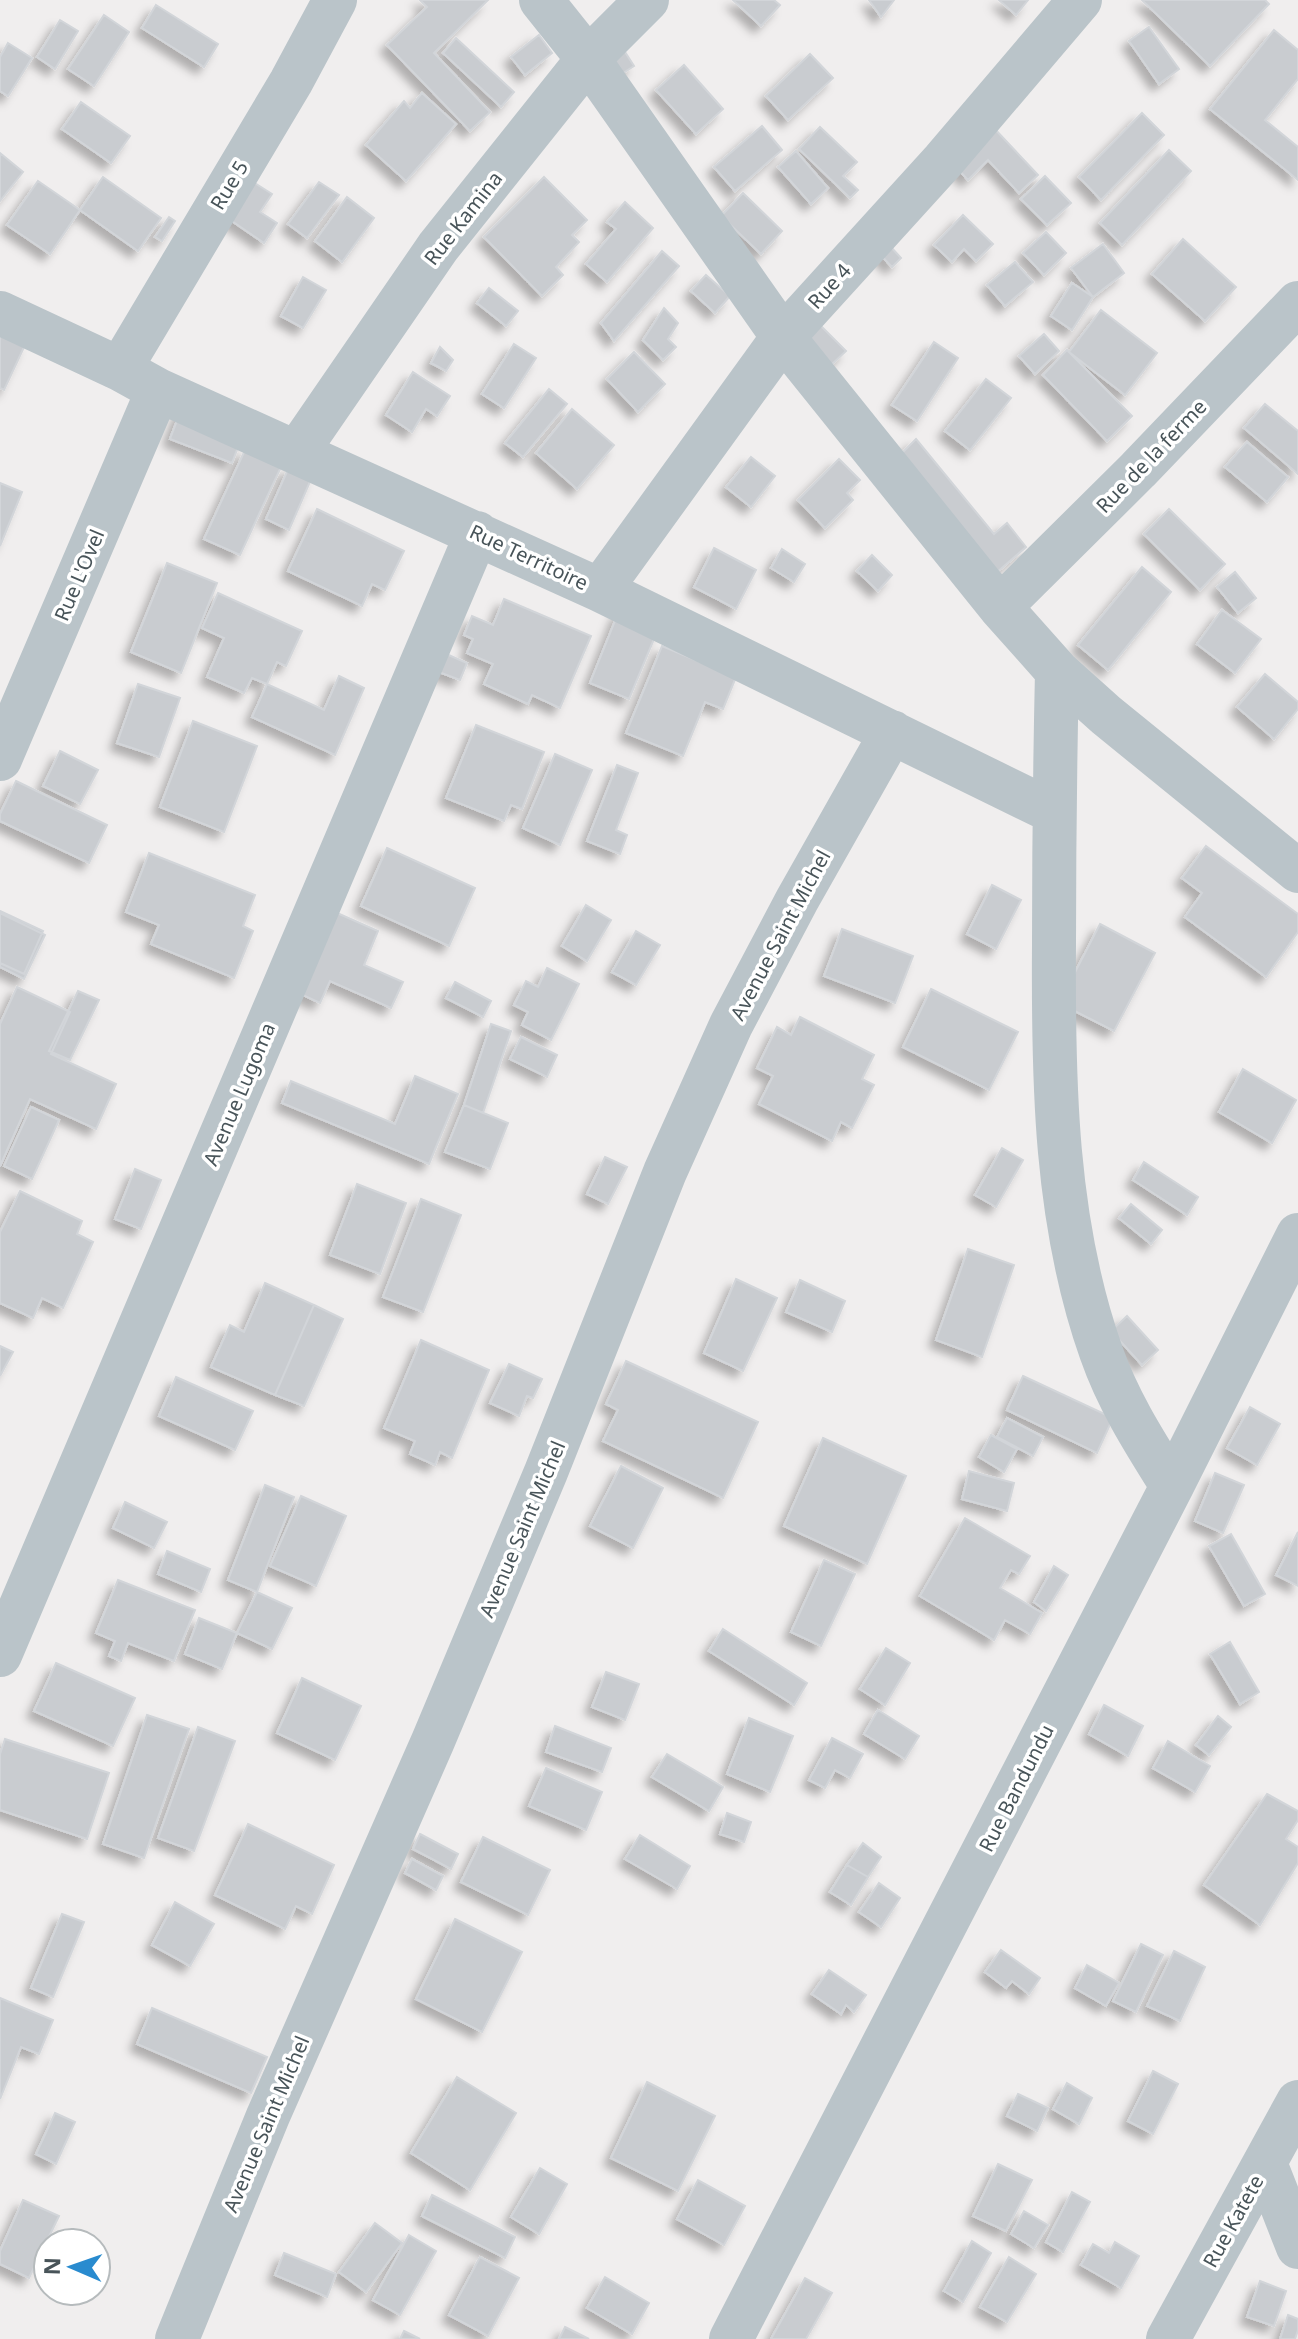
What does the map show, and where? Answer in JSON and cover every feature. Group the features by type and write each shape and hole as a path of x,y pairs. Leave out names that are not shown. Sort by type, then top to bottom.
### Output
{"street":[{"name":"Rue 5","path":"120,369 291,82 335,0"},
{"path":"541,0 588,59 783,337 1000,607 1057,671 1106,715 1298,871"},
{"name":"Rue Kamina","path":"297,452 438,247 588,59 647,0"},
{"name":"Rue 4","path":"600,590 783,337 943,161 1080,0"},
{"name":"Rue de la ferme","path":"1000,607 1138,470 1298,303"},
{"name":"Rue Territoire","path":"0,313 158,390 600,590 1054,812"},
{"name":"Rue L'Ovel","path":"0,759 158,390"},
{"name":"Avenue Lugoma","path":"0,1655 477,533"},
{"path":"1057,671 1053,995 1058,1140 1074,1253 1101,1352 1133,1426 1172,1486"},
{"name":"Avenue Saint Michel","path":"177,2339 268,2116 541,1487 665,1172 738,1011 892,732"},
{"name":"Rue Bandundu","path":"731,2339 1172,1486 1298,1235"},
{"name":"Rue Katete","path":"1168,2339 1298,2102"},
{"path":"1265,2163 1298,2247"}],"building":[{"path":"420,0 488,0 434,53 490,112 470,131 387,45 427,7"},
{"path":"733,0 774,0 780,5 761,26"},
{"path":"869,0 894,0 881,17"},
{"path":"999,0 1028,0 1016,15"},
{"path":"1142,0 1265,0 1269,4 1210,66"},
{"path":"156,5 218,44 204,67 142,28"},
{"path":"104,15 129,32 94,86 68,69"},
{"path":"60,20 78,31 55,69 37,57"},
{"path":"1149,27 1179,69 1159,84 1129,41"},
{"path":"1274,30 1298,50 1298,79 1265,120 1298,147 1298,180 1210,109"},
{"path":"539,35 552,53 525,75 511,57"},
{"path":"456,38 514,92 501,107 443,53"},
{"path":"618,41 634,66 609,82"},
{"path":"8,43 32,58 8,96 0,91 0,57"},
{"path":"810,54 833,78 788,120 766,96"},
{"path":"684,65 723,109 696,134 656,90"},
{"path":"422,93 456,124 406,181 366,145 404,101 410,108"},
{"path":"81,102 130,136 111,163 62,129"},
{"path":"1142,113 1164,135 1101,200 1079,177"},
{"path":"762,126 782,150 735,191 714,167"},
{"path":"992,126 1038,175 1019,193 988,160 968,180 953,164"},
{"path":"820,127 857,162 843,176 858,190 850,198 799,149"},
{"path":"1169,150 1191,171 1122,245 1100,223"},
{"path":"796,151 828,188 811,204 778,167"},
{"path":"0,153 23,172 0,201"},
{"path":"1045,176 1071,203 1047,225 1021,199"},
{"path":"103,177 161,218 138,251 80,210"},
{"path":"544,177 587,220 572,235 579,242 556,267 563,275 542,296 484,237"},
{"path":"250,180 272,194 260,212 277,223 264,243 226,217"},
{"path":"38,181 80,210 50,254 7,225"},
{"path":"319,182 339,195 307,238 288,224"},
{"path":"743,193 782,231 761,254 721,216"},
{"path":"347,197 374,218 342,262 315,241"},
{"path":"625,202 653,228 607,282 586,264 616,229 607,222"},
{"path":"963,215 993,244 976,261 964,249 952,262 934,245"},
{"path":"169,217 175,221 162,241 155,237"},
{"path":"1046,232 1066,253 1044,275 1023,253"},
{"path":"879,234 901,258 892,267 870,244"},
{"path":"1183,239 1236,287 1205,321 1152,274"},
{"path":"1103,244 1124,273 1093,297 1071,268"},
{"path":"662,251 679,266 614,341 601,323"},
{"path":"1015,262 1033,282 1005,306 987,285"},
{"path":"706,275 730,296 715,313 691,291"},
{"path":"303,277 326,290 303,328 281,316"},
{"path":"1072,283 1093,297 1072,330 1051,316"},
{"path":"489,288 518,311 506,326 477,303"},
{"path":"664,308 678,323 668,339 676,347 663,360 643,340"},
{"path":"1101,310 1157,353 1125,395 1069,352"},
{"path":"816,321 846,351 829,367 800,336"},
{"path":"0,333 25,345 4,390 0,388"},
{"path":"1044,334 1059,351 1035,374 1019,356"},
{"path":"934,342 958,358 917,421 892,405"},
{"path":"514,344 536,358 504,408 482,394"},
{"path":"440,347 453,360 446,371 431,363"},
{"path":"1067,350 1132,416 1107,441 1043,375"},
{"path":"634,352 665,384 638,412 607,379"},
{"path":"413,372 450,396 437,416 426,409 412,432 386,415"},
{"path":"986,379 1011,398 970,450 945,431"},
{"path":"549,389 567,404 523,457 505,443"},
{"path":"1265,404 1298,431 1298,474 1244,428"},
{"path":"572,409 614,445 577,489 536,453"},
{"path":"181,410 243,434 232,463 170,439"},
{"path":"916,439 994,534 1007,523 1026,547 988,580 892,463"},
{"path":"1247,442 1288,477 1267,502 1225,467"},
{"path":"245,450 281,467 240,555 204,539"},
{"path":"751,457 775,476 751,507 726,487"},
{"path":"839,459 860,480 847,493 853,500 825,528 798,500"},
{"path":"289,467 312,477 289,530 266,519"},
{"path":"0,483 22,492 0,546"},
{"path":"317,509 404,551 385,590 372,584 362,606 288,571"},
{"path":"1169,509 1225,564 1200,590 1144,534"},
{"path":"714,548 756,570 736,609 694,587"},
{"path":"782,549 805,564 794,582 771,568"},
{"path":"872,555 892,575 878,591 857,571"},
{"path":"167,563 217,583 181,673 131,652"},
{"path":"1142,567 1171,592 1108,670 1078,645"},
{"path":"1235,572 1256,598 1238,613 1217,587"},
{"path":"218,593 302,631 286,666 277,662 267,684 252,678 244,693 207,677 224,638 202,628"},
{"path":"504,599 591,636 560,708 532,695 528,704 484,684 493,664 467,653 473,639 464,635 472,616 493,625"},
{"path":"1222,610 1261,639 1235,673 1197,644"},
{"path":"619,611 659,627 629,699 590,683"},
{"path":"662,646 736,677 723,709 705,702 683,756 626,733"},
{"path":"444,653 467,663 460,680 436,671"},
{"path":"1265,674 1298,702 1298,709 1274,739 1237,707"},
{"path":"339,676 364,688 335,755 252,717 267,684 324,710"},
{"path":"138,684 180,698 159,757 117,743"},
{"path":"193,721 257,746 224,832 160,807"},
{"path":"476,725 544,752 522,809 511,805 504,821 446,798"},
{"path":"60,751 98,770 80,804 43,786"},
{"path":"555,754 592,770 560,845 523,828"},
{"path":"617,765 638,773 616,830 627,835 620,854 587,841"},
{"path":"16,781 107,825 89,863 0,821 0,814"},
{"path":"1206,846 1298,914 1298,932 1266,977 1185,917 1202,893 1182,878"},
{"path":"387,848 475,888 449,946 361,906"},
{"path":"149,853 255,895 243,926 253,931 234,978 151,944 159,925 126,912"},
{"path":"992,885 1021,900 996,949 967,934"},
{"path":"586,905 611,920 587,961 562,946"},
{"path":"328,909 378,931 364,965 403,982 391,1008 330,981 320,1003 292,990"},
{"path":"0,911 43,931 24,974 0,963"},
{"path":"0,913 45,935 24,979 0,967"},
{"path":"1100,924 1155,953 1114,1031 1059,1003"},
{"path":"842,929 913,956 895,1003 824,976"},
{"path":"636,931 660,945 636,985 612,972"},
{"path":"547,968 579,984 551,1040 522,1025 528,1012 514,1005 526,981 538,987"},
{"path":"455,982 491,1001 483,1017 446,998"},
{"path":"17,987 70,1012 51,1054 116,1084 96,1129 30,1099 0,1166 0,1024"},
{"path":"931,989 1018,1032 989,1090 903,1047"},
{"path":"78,991 99,1000 70,1060 49,1051"},
{"path":"800,1017 874,1055 862,1079 874,1085 852,1128 841,1122 832,1141 759,1104 773,1076 757,1068 777,1027 791,1035"},
{"path":"491,1024 511,1031 483,1113 464,1105"},
{"path":"521,1037 557,1055 547,1077 510,1059"},
{"path":"1243,1069 1296,1100 1272,1143 1219,1112"},
{"path":"415,1076 458,1094 429,1164 282,1103 291,1081 395,1124"},
{"path":"464,1105 508,1123 490,1169 445,1152"},
{"path":"31,1107 59,1120 32,1179 4,1166"},
{"path":"1002,1148 1023,1160 996,1207 975,1195"},
{"path":"605,1157 627,1167 608,1204 587,1194"},
{"path":"1144,1162 1198,1197 1187,1215 1133,1180"},
{"path":"135,1169 161,1180 141,1229 115,1219"},
{"path":"357,1184 406,1203 380,1274 330,1255"},
{"path":"20,1191 82,1221 77,1234 93,1242 63,1308 42,1298 33,1318 0,1303 0,1232"},
{"path":"421,1199 461,1215 423,1312 383,1297"},
{"path":"1131,1204 1162,1230 1151,1244 1119,1218"},
{"path":"968,1249 1014,1265 982,1357 936,1340"},
{"path":"736,1279 777,1298 743,1371 704,1353"},
{"path":"800,1280 845,1301 832,1332 786,1312"},
{"path":"265,1283 314,1305 275,1395 211,1367 230,1325 244,1332"},
{"path":"314,1305 343,1319 304,1406 275,1395"},
{"path":"1127,1316 1158,1350 1142,1365 1111,1331"},
{"path":"421,1340 489,1370 452,1458 440,1452 435,1465 410,1454 415,1441 384,1428"},
{"path":"0,1346 13,1352 0,1376"},
{"path":"626,1361 758,1422 723,1498 603,1441 618,1410 606,1404"},
{"path":"509,1364 542,1379 533,1398 527,1396 519,1416 490,1403"},
{"path":"1023,1376 1113,1418 1097,1453 1007,1410"},
{"path":"176,1377 253,1411 235,1450 159,1416"},
{"path":"1250,1407 1280,1424 1257,1465 1227,1448"},
{"path":"1007,1418 1043,1437 1033,1456 997,1437"},
{"path":"991,1435 1017,1449 1004,1472 979,1457"},
{"path":"823,1438 906,1476 867,1564 784,1526"},
{"path":"621,1466 663,1488 633,1548 590,1526"},
{"path":"969,1471 1014,1483 1007,1511 962,1499"},
{"path":"1215,1473 1244,1485 1223,1533 1195,1521"},
{"path":"265,1485 294,1497 257,1592 228,1580"},
{"path":"301,1496 346,1516 316,1586 270,1566"},
{"path":"125,1502 167,1522 154,1548 113,1528"},
{"path":"965,1518 1030,1556 1019,1574 1011,1570 1000,1588 1042,1613 1030,1634 1005,1620 994,1640 920,1596"},
{"path":"1298,1532 1298,1586 1276,1575"},
{"path":"1231,1534 1265,1594 1244,1606 1209,1546"},
{"path":"167,1551 210,1569 201,1592 158,1574"},
{"path":"824,1560 855,1574 821,1646 791,1632"},
{"path":"1054,1566 1068,1575 1046,1611 1034,1602"},
{"path":"118,1580 195,1610 174,1661 128,1643 121,1661 109,1656 115,1641 96,1633"},
{"path":"257,1592 292,1608 272,1649 237,1633"},
{"path":"199,1618 237,1633 222,1669 185,1654"},
{"path":"723,1629 807,1683 794,1705 709,1651"},
{"path":"1230,1642 1259,1692 1240,1704 1210,1654"},
{"path":"886,1648 910,1663 885,1705 860,1689"},
{"path":"56,1663 135,1698 113,1746 34,1711"},
{"path":"606,1672 639,1684 625,1720 592,1707"},
{"path":"302,1678 361,1706 335,1760 277,1733"},
{"path":"1104,1705 1143,1726 1128,1756 1089,1734"},
{"path":"878,1710 919,1736 905,1759 864,1734"},
{"path":"147,1715 189,1729 144,1858 103,1844"},
{"path":"1218,1716 1231,1727 1209,1755 1196,1745"},
{"path":"749,1718 793,1736 770,1792 727,1774"},
{"path":"555,1726 611,1748 602,1772 546,1752"},
{"path":"198,1727 235,1741 194,1851 158,1838"},
{"path":"832,1738 863,1754 850,1778 835,1770 825,1788 809,1780"},
{"path":"5,1739 109,1773 87,1839 0,1810 0,1754"},
{"path":"1168,1741 1210,1766 1195,1792 1153,1768"},
{"path":"667,1754 723,1787 709,1811 652,1777"},
{"path":"546,1768 602,1792 586,1830 529,1806"},
{"path":"1267,1794 1298,1811 1298,1820 1286,1839 1298,1847 1298,1863 1260,1925 1204,1885"},
{"path":"727,1813 751,1822 744,1842 720,1834"},
{"path":"248,1824 334,1865 312,1914 296,1906 285,1929 215,1895"},
{"path":"420,1834 458,1854 451,1869 413,1849"},
{"path":"640,1835 690,1866 677,1889 625,1859"},
{"path":"483,1837 550,1870 528,1915 461,1882"},
{"path":"863,1843 881,1857 868,1877 847,1865"},
{"path":"412,1859 443,1876 436,1890 405,1873"},
{"path":"847,1865 868,1877 851,1905 830,1892"},
{"path":"879,1883 900,1898 881,1927 859,1912"},
{"path":"175,1902 214,1924 190,1966 152,1945"},
{"path":"62,1914 84,1922 53,1997 31,1988"},
{"path":"455,1919 522,1952 482,2032 416,1999"},
{"path":"1141,1944 1163,1955 1136,2012 1113,2001"},
{"path":"1001,1950 1040,1978 1029,1994 1012,1981 1006,1988 985,1972"},
{"path":"1174,1951 1205,1967 1180,2021 1147,2006"},
{"path":"1087,1965 1119,1983 1106,2006 1075,1988"},
{"path":"829,1970 866,1995 854,2012 846,2005 841,2014 812,1994"},
{"path":"0,1998 53,2020 39,2054 21,2047 0,2099"},
{"path":"152,2008 267,2057 251,2093 137,2044"},
{"path":"1153,2071 1178,2084 1153,2134 1128,2121"},
{"path":"457,2077 516,2113 470,2190 411,2153"},
{"path":"647,2082 715,2116 678,2191 611,2158"},
{"path":"1067,2083 1092,2098 1079,2124 1053,2109"},
{"path":"1018,2094 1048,2108 1037,2131 1007,2116"},
{"path":"55,2113 75,2122 56,2164 36,2154"},
{"path":"998,2164 1032,2180 1006,2231 973,2216"},
{"path":"540,2168 567,2184 539,2234 511,2217"},
{"path":"698,2180 745,2206 724,2245 677,2219"},
{"path":"1072,2192 1090,2202 1063,2252 1046,2242"},
{"path":"432,2195 515,2237 505,2258 422,2216"},
{"path":"23,2200 59,2216 54,2227 32,2227 32,2272 29,2278 0,2264 0,2251"},
{"path":"1024,2211 1048,2225 1034,2248 1011,2234"},
{"path":"375,2223 402,2243 366,2292 339,2272"},
{"path":"409,2235 436,2251 400,2315 373,2300"},
{"path":"972,2241 991,2253 963,2302 944,2291"},
{"path":"1115,2242 1139,2256 1121,2288 1081,2265 1093,2244 1109,2253"},
{"path":"284,2253 336,2274 327,2297 275,2275"},
{"path":"480,2257 519,2278 488,2336 449,2315"},
{"path":"1009,2257 1036,2274 1007,2322 980,2307"},
{"path":"605,2277 649,2303 632,2334 587,2308"},
{"path":"805,2278 832,2293 806,2339 771,2339"},
{"path":"1260,2281 1286,2291 1274,2326 1247,2317"},
{"path":"1288,2315 1298,2319 1295,2339 1280,2339"},
{"path":"565,2327 589,2339 559,2339"},
{"path":"404,2331 420,2339 400,2339"}]}
